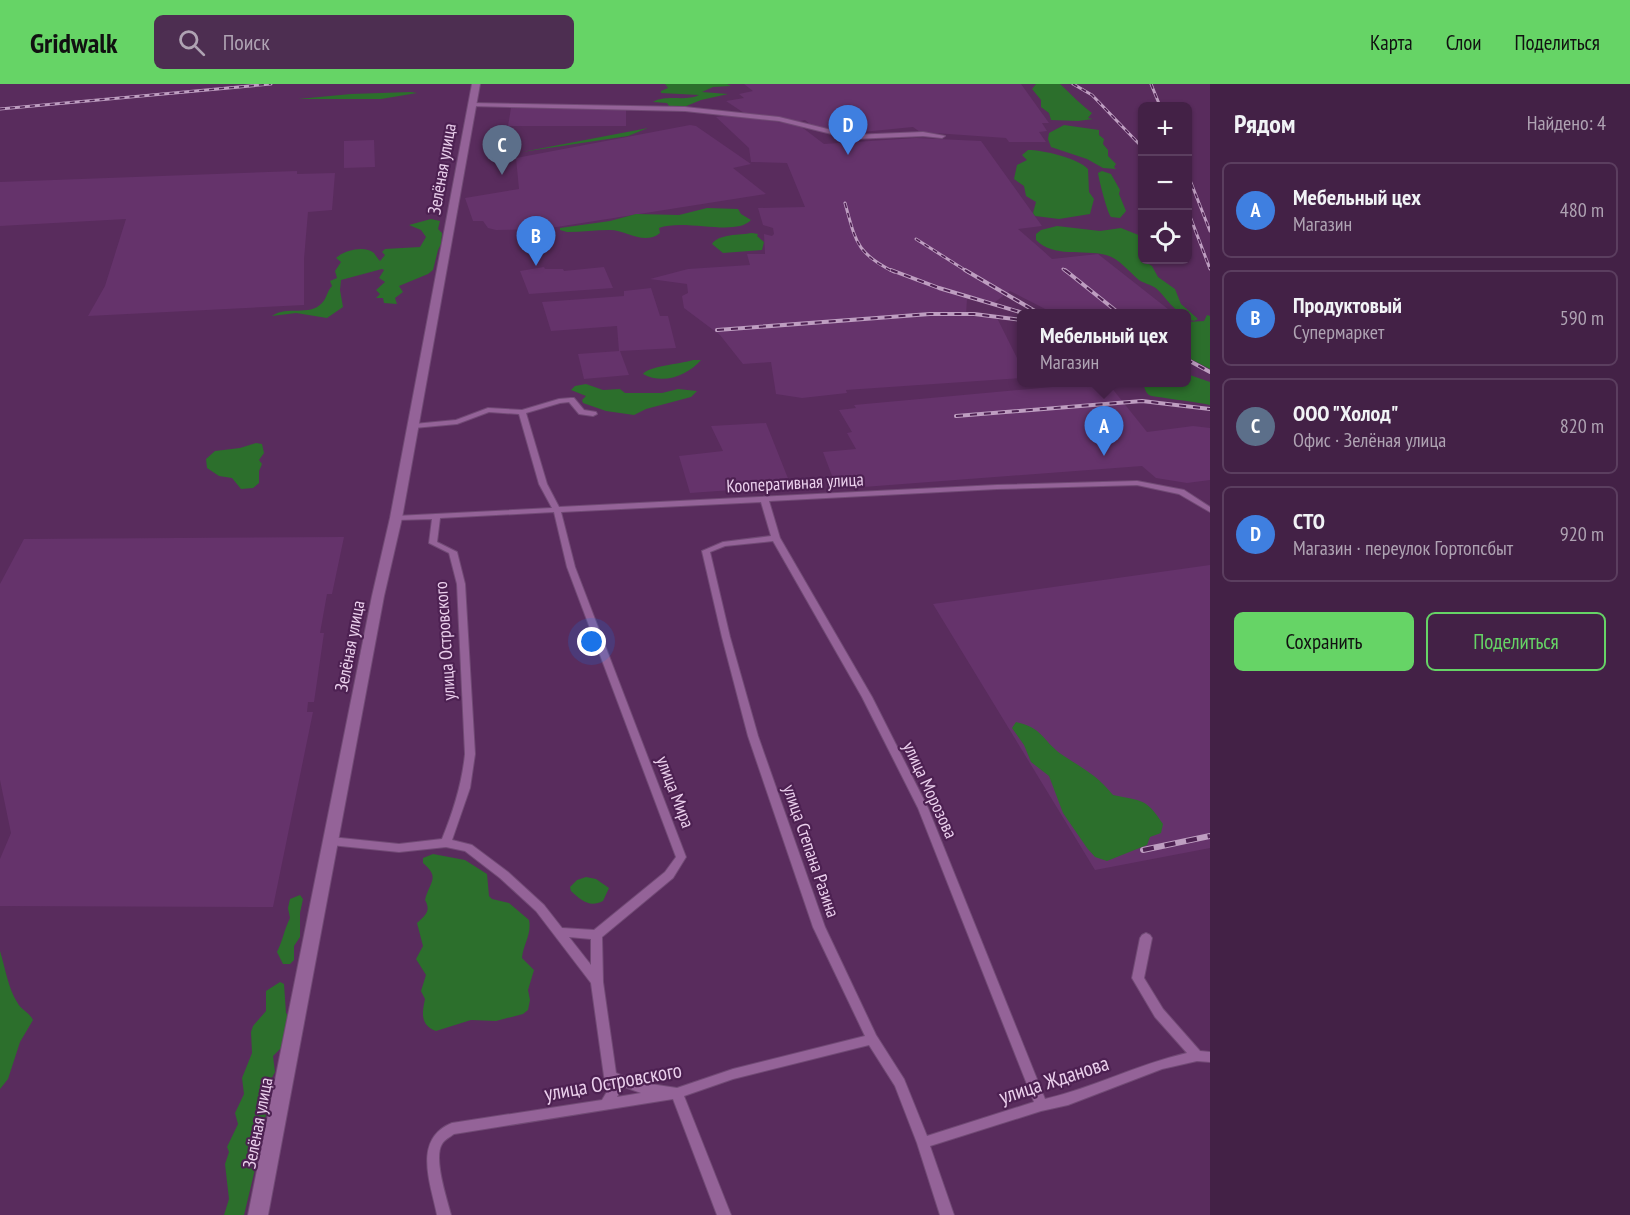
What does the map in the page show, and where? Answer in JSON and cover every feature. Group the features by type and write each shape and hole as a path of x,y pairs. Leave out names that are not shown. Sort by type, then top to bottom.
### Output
{"street":[{"name":"Зелёная улица","path":"258,1215 378,596 414,426 476,84"},
{"path":"472,105 684,109 779,119 852,137 923,134 942,136"},
{"path":"414,426 457,422 488,410 522,412 559,400 571,400 582,411 593,414"},
{"name":"улица Мира","path":"522,412 543,484 557,510 571,567 681,857 669,875 596,935"},
{"name":"Кооперативная улица","path":"396,518 436,518 998,487 1137,483 1157,485 1181,492 1210,510"},
{"name":"улица Морозова","path":"765,500 776,538 856,677 923,808 1041,1105"},
{"name":"улица Островского","path":"436,518 433,543 453,552 461,584 470,754 463,799 446,843"},
{"name":"улица Степана Разина","path":"776,538 723,544 709,548 706,554 753,736 819,927 872,1039 900,1083 947,1215"},
{"path":"331,841 399,848 446,843 468,848 504,875 540,908 597,982"},
{"path":"559,932 596,935 597,982 614,1091 605,1105"},
{"name":"улица Жданова","path":"1146,938 1138,978 1159,1012 1203,1056"},
{"name":"улица Островского","path":"444,1215 435,1167 434,1146 441,1135 452,1129 678,1093 733,1074 872,1039"},
{"name":"улица Жданова","path":"923,1143 1041,1105 1068,1099 1162,1064 1203,1056"},
{"path":"610,1076 636,1087 678,1093 724,1215"}],"shaded area":[{"path":"744,84 1021,84 1049,123 1042,123 1047,131 1039,132 1046,142 1009,142 1006,138 920,132 913,127 842,134 811,125 805,120 796,122 744,113 726,101 744,98 739,94 753,91"},
{"path":"511,108 626,109 626,126 508,126"},
{"path":"730,115 799,125 824,144 916,138 981,141 1042,226 1018,229 1052,259 1098,254 1168,309 1045,309 1010,291 991,305 967,298 966,316 997,318 1017,358 1017,378 846,390 847,393 802,398 776,394 771,362 743,364 720,335 684,308 682,296 688,293 687,284 650,279 688,269 750,265 747,254 765,254 764,234 772,236 774,234 773,228 763,225 758,208 805,207 787,163 751,162 749,148 716,117"},
{"path":"690,125 696,126 751,164 733,168 766,194 544,229 496,230 488,228 483,221 473,221 465,198 519,189 516,158"},
{"path":"374,140 375,167 344,168 344,141"},
{"path":"297,171 297,174 335,173 332,210 308,212 304,259 304,305 88,316 105,286 126,219 0,226 0,182"},
{"path":"544,267 564,271 604,267 613,288 529,294 520,271"},
{"path":"651,288 660,316 668,316 676,348 620,351 629,375 584,379 578,354 619,351 617,326 551,331 542,302 624,296 624,291"},
{"path":"1052,387 1111,387 1147,432 1193,426 1210,428 1210,480 1187,483 1156,478 1142,466 837,489 823,452 856,449 847,433 852,432 839,410 856,408 854,405"},
{"path":"766,423 791,486 690,493 679,456 723,451 711,426"},
{"path":"344,537 332,594 327,594 320,633 324,633 314,702 308,702 307,712 313,712 273,907 0,906 0,859 11,833 0,780 0,584 24,539"},
{"path":"1210,565 1210,848 1095,870 933,604"}],"green space":[{"path":"665,84 727,84 731,86 713,87 702,92 728,94 701,100 684,107 653,102 699,95 661,93 668,88"},
{"path":"1036,84 1060,84 1092,113 1088,118 1093,119 1051,120 1049,113 1041,107 1041,100 1032,89"},
{"path":"417,93 381,99 298,99 351,94"},
{"path":"1064,125 1099,130 1099,135 1104,139 1103,144 1108,150 1108,156 1116,164 1114,167 1116,169 1103,168 1087,159 1051,147 1048,139 1049,133"},
{"path":"648,128 628,136 522,152"},
{"path":"1028,150 1060,155 1077,161 1088,169 1089,192 1094,199 1090,214 1059,219 1035,216 1033,213 1036,202 1026,196 1024,186 1014,179 1017,165 1027,160 1022,155"},
{"path":"1102,171 1111,174 1120,190 1119,194 1126,211 1120,218 1111,217 1107,209 1098,173"},
{"path":"707,208 738,209 741,214 751,220 744,225 734,227 670,225 659,228 660,233 648,238 610,230 567,232 560,230 560,228 610,221 636,214 679,215"},
{"path":"431,219 440,221 438,229 442,233 433,270 399,286 403,292 395,298 397,304 384,303 383,298 376,298 380,294 376,290 385,282 379,278 384,270 382,269 341,280 343,307 327,318 296,313 272,316 284,311 311,309 322,303 332,286 330,281 337,278 335,271 341,262 336,258 344,253 365,249 374,253 380,261 385,255 382,252 385,249 420,247 426,237 421,230 409,225"},
{"path":"1057,226 1100,231 1121,228 1138,235 1138,264 1152,266 1158,277 1175,289 1181,304 1187,309 1174,308 1157,289 1139,280 1120,262 1111,257 1097,253 1051,249 1036,240 1036,234 1041,230"},
{"path":"758,234 757,236 764,242 762,250 723,253 712,244 719,238"},
{"path":"1191,313 1198,319 1191,320"},
{"path":"1207,315 1210,316 1210,369 1191,359 1191,322 1204,321"},
{"path":"701,360 689,370 674,377 659,379 643,374 658,367"},
{"path":"1191,375 1210,382 1210,405 1158,397 1149,395 1144,387 1191,387"},
{"path":"586,384 603,390 620,389 625,393 662,393 678,389 697,391 691,397 646,409 634,415 606,411 583,403 582,400 586,396 571,390 575,386"},
{"path":"256,443 262,444 264,453 259,460 262,464 259,471 259,483 253,488 241,489 232,478 219,476 207,468 206,459 215,451 240,448"},
{"path":"1016,722 1037,731 1061,754 1095,777 1113,795 1137,800 1147,805 1163,824 1161,833 1150,837 1147,845 1107,861 1095,857 1063,813 1049,776 1031,762 1024,745 1012,728"},
{"path":"433,854 465,860 487,874 489,896 492,899 509,903 529,920 529,930 522,958 534,970 528,990 530,1000 528,1010 523,1014 496,1021 471,1020 436,1031 425,1022 423,1014 425,999 421,991 426,975 416,959 423,946 417,923 427,913 428,907 425,900 433,877 423,863 423,858"},
{"path":"586,877 596,879 609,888 603,901 589,903 571,891 570,887 577,880"},
{"path":"300,895 303,899 300,913 300,937 294,946 294,960 290,964 283,964 277,952 290,918 288,908 290,899"},
{"path":"0,951 14,996 33,1020 20,1042 8,1079 0,1089"},
{"path":"280,982 284,984 286,1013 289,1017 285,1044 273,1056 275,1072 269,1083 271,1105 260,1128 262,1140 244,1215 224,1215 229,1199 225,1164 229,1152 227,1147 238,1124 235,1113 244,1094 242,1078 252,1053 251,1032 253,1026 266,1011 266,991"}],"railway":[{"path":"0,109 271,84"},
{"path":"1073,84 1092,95 1138,143"},
{"path":"1151,84 1158,102"},
{"path":"1192,185 1210,231"},
{"path":"845,203 859,245 872,259 894,272"},
{"path":"1192,222 1210,269"},
{"path":"916,239 968,272"},
{"path":"1063,269 1067,272"},
{"path":"891,270 939,288 1017,311"},
{"path":"965,270 1031,309"},
{"path":"1065,270 1114,309"},
{"path":"717,330 930,314 974,314 1017,319"},
{"path":"1191,362 1210,372"},
{"path":"956,416 1142,401 1210,409"},
{"path":"1143,850 1210,836"}],"place":[{"name":"СТО","path":"848,155"},
{"name":"ООО \"Холод\"","path":"502,175"},
{"name":"Продуктовый","path":"536,266"},
{"name":"Мебельный цех","path":"1104,456"}]}
